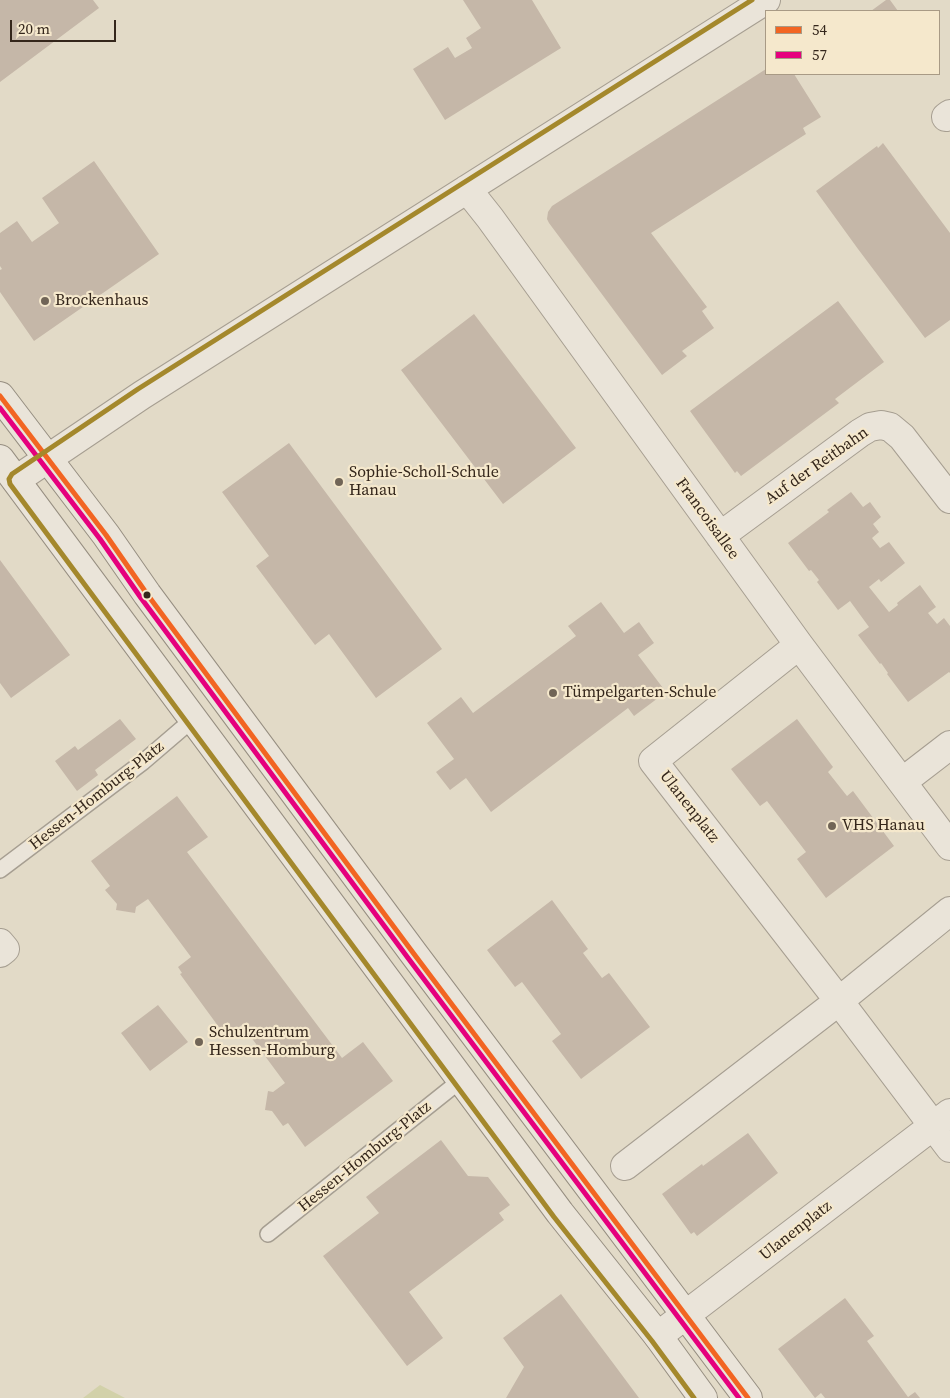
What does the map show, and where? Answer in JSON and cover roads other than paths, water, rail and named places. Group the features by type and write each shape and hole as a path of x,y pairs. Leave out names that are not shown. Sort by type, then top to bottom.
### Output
{"street":[{"path":"16,480 142,395 766,0"},
{"name":"Francoisallee","path":"467,189 496,226 799,645 950,846"},
{"path":"0,396 49,459 414,954 748,1398"},
{"name":"Auf der Reitbahn","path":"720,536 860,433 870,427 881,425 890,427 902,437 950,499"},
{"path":"0,459 560,1214 658,1336 703,1398"},
{"name":"Ulanenplatz","path":"799,645 653,761 840,1001 942,1119 950,1148"},
{"path":"902,782 950,744"},
{"path":"625,1166 840,1001 950,911"},
{"path":"0,943 5,949 0,953"},
{"name":"Ulanenplatz","path":"658,1336 942,1119"}],"lane":[{"name":"Hessen-Homburg-Platz","path":"0,870 143,762 192,720"},
{"name":"Hessen-Homburg-Platz","path":"268,1234 462,1080"}],"place":[{"name":"Brockenhaus","path":"45,301"},
{"name":"Sophie-Scholl-Schule Hanau","path":"339,482"},
{"name":"Tümpelgarten-Schule","path":"553,693"},
{"name":"VHS Hanau","path":"832,826"},
{"name":"Schulzentrum Hessen-Homburg","path":"199,1042"}]}
